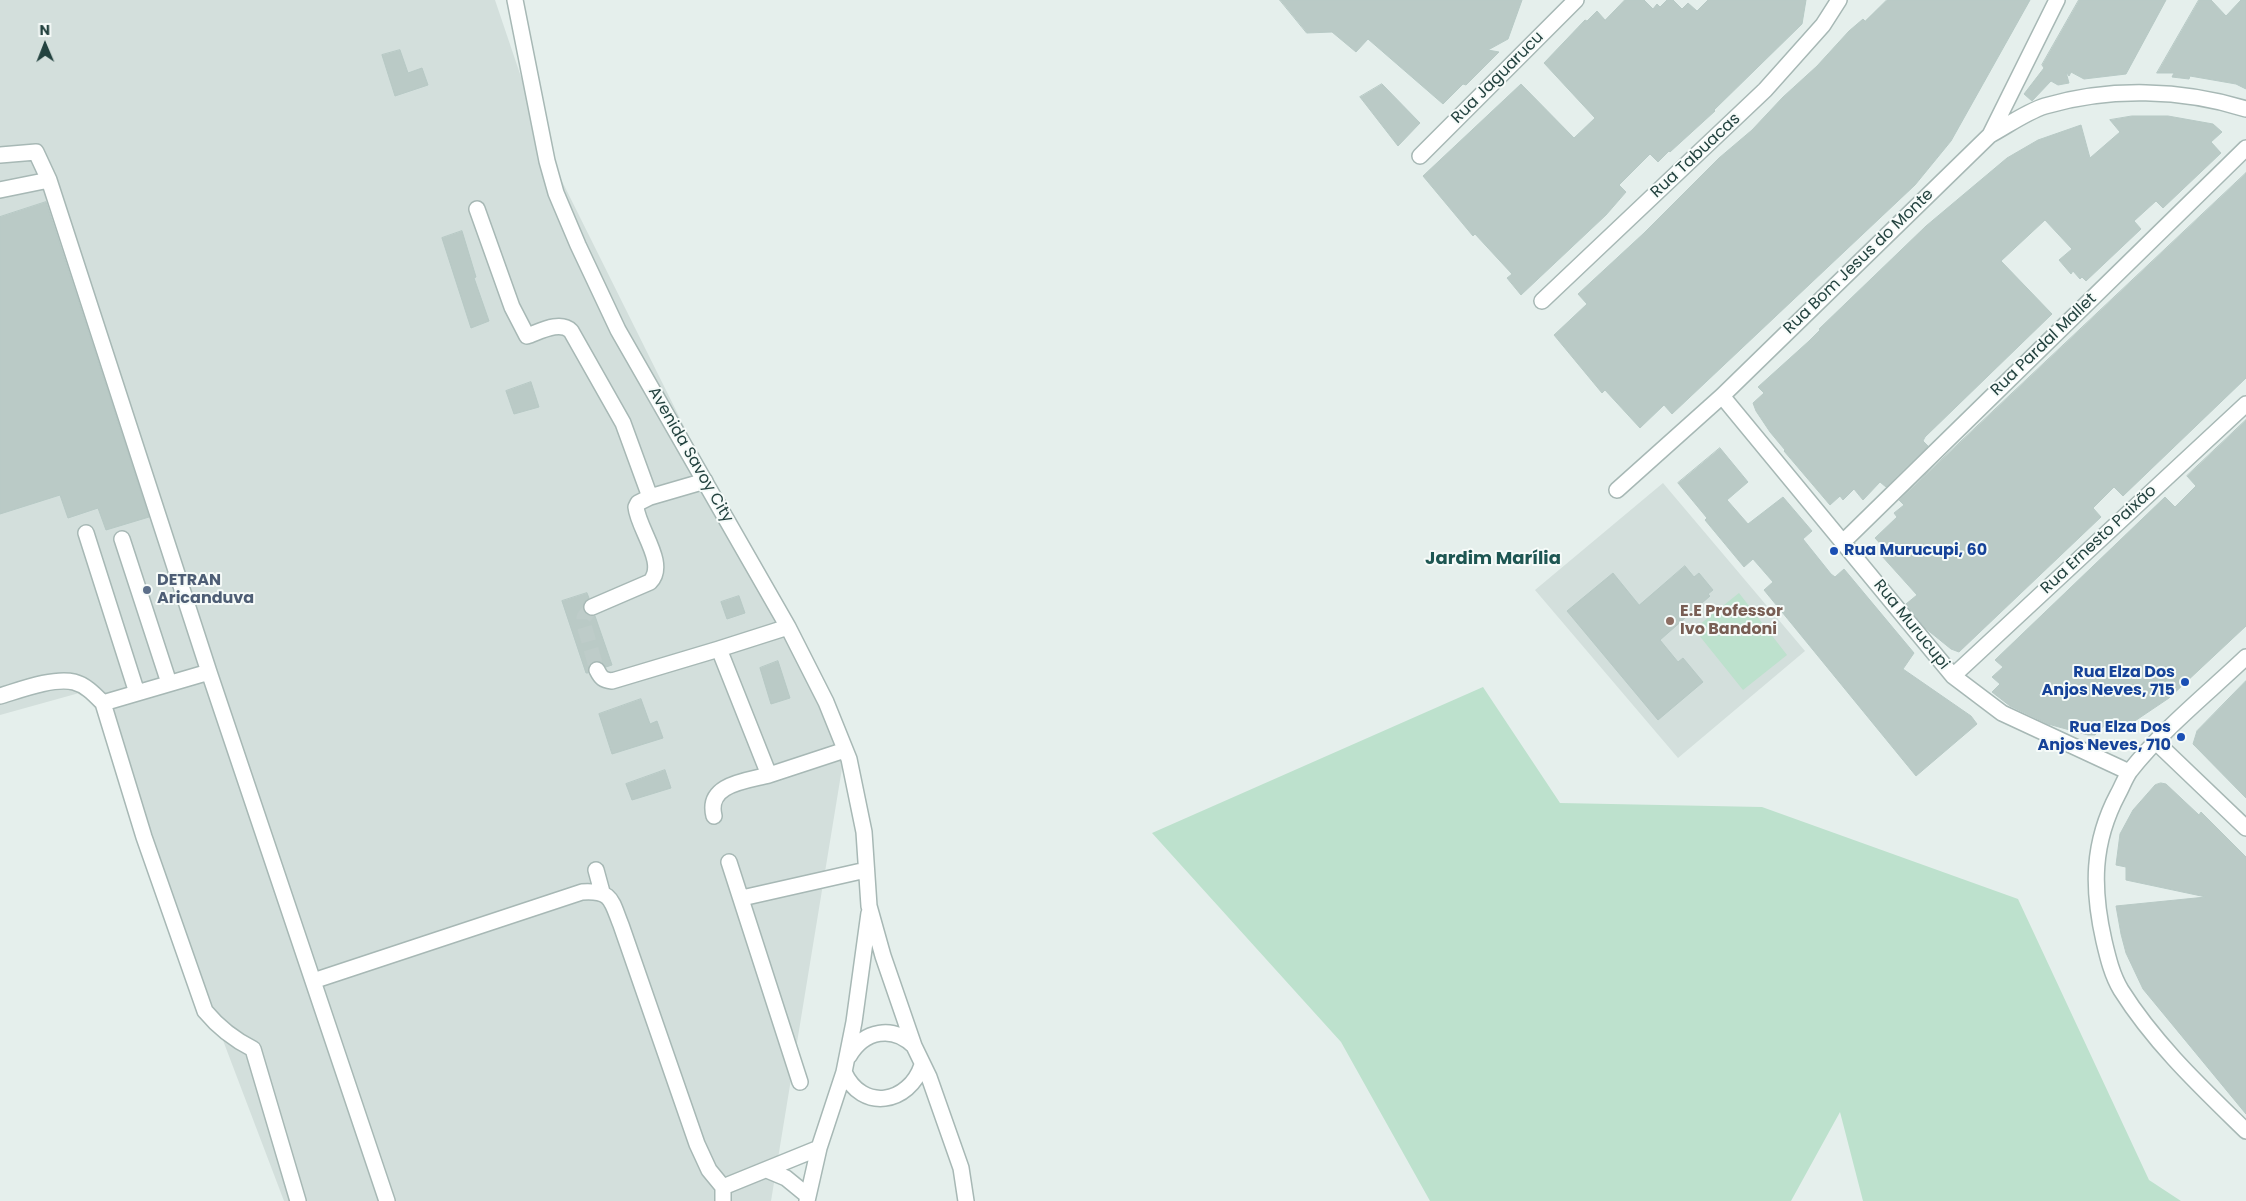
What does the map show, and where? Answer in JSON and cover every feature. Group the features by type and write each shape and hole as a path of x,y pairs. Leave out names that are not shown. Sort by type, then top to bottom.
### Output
{"street":[{"name":"Avenida Savoy City","path":"515,0 547,161 556,193 618,330 788,627 826,702 850,759 864,832 870,906"},
{"name":"Rua Jaguarucu","path":"1420,156 1576,0"},
{"name":"Rua Tabuacas","path":"1542,301 1765,90 1823,25 1839,0"},
{"name":"Rua Bom Jesus do Monte","path":"1617,490 1722,396 1990,135 2057,0"},
{"path":"1990,135 2043,106 2095,96 2134,93 2178,94 2214,99 2246,109"},
{"name":"Rua Pardal Mallet","path":"1843,542 2246,148"},
{"path":"0,155 36,152 49,180 209,672 387,1201"},
{"path":"0,190 49,180"},
{"path":"477,209 512,307 527,336 560,326 567,327 623,423 650,497"},
{"name":"Rua Murucupi","path":"1722,396 1953,676 2002,713 2130,772"},
{"name":"Rua Ernesto Paixão","path":"1953,676 2246,404"},
{"path":"592,607 650,582 655,576 657,564 642,528 636,507 638,503 650,497 705,481"},
{"path":"86,533 137,693"},
{"path":"122,539 169,683"},
{"path":"597,670 604,680 612,681 788,627"},
{"path":"719,649 769,774"},
{"path":"2246,657 2156,742 2130,772 2113,803 2097,849 2095,881 2099,919 2109,964 2120,989 2152,1035 2246,1132"},
{"path":"103,703 209,672"},
{"path":"0,696 25,688 58,682 74,682 90,690 103,703 144,836 205,1011 226,1033 252,1049 298,1201"},
{"path":"2156,742 2246,828"},
{"path":"714,816 713,801 727,786 845,750"},
{"path":"729,862 800,1082"},
{"path":"596,870 602,892"},
{"path":"742,898 866,870"},
{"path":"312,981 582,892 602,892 609,896 621,925 700,1153 723,1194 767,1170 819,1148"},
{"path":"870,906 884,956 914,1046 929,1077 961,1168 966,1201"},
{"path":"807,1199 819,1148 845,1067 854,1022 870,906"},
{"path":"914,1046 901,1036 885,1032 876,1033 861,1040 855,1046 845,1067 850,1085 867,1096 887,1098 906,1090 919,1074 922,1065"},
{"path":"767,1170 786,1178 807,1199"}],"shaded area":[{"path":"0,0 495,0 544,145 845,750 771,1201 284,1201 90,690 0,715"},
{"name":"E.E Professor Ivo Bandoni","path":"1663,483 1805,651 1678,758 1535,590"}],"green space":[{"path":"1739,593 1787,655 1743,690 1694,629"},
{"path":"1483,687 1560,803 1762,807 2018,899 2149,1180 2181,1201 1863,1201 1840,1112 1791,1201 1430,1201 1341,1042 1152,833"}],"building":[{"path":"1280,0 1522,0 1508,39 1488,50 1499,52 1466,85 1463,84 1443,104 1368,39 1356,52 1332,32 1307,33"},
{"path":"1625,0 1644,0 1653,9 1657,4 1660,7 1667,0 1673,0 1682,9 1688,3 1697,11 1708,0 1806,0 1802,24 1715,111 1670,152 1658,162 1650,154 1619,185 1626,192 1606,215 1521,295 1507,278 1512,274 1475,234 1473,236 1423,176 1521,84 1574,138 1595,118 1544,63 1585,20 1587,21 1597,11 1605,20"},
{"path":"1887,0 2030,0 1951,141 1915,185 1672,414 1664,405 1640,428 1605,390 1602,393 1554,335 1587,304 1578,294 1644,233 1719,158 1752,130 1783,97 1817,66 1849,31 1863,19 1865,21"},
{"path":"2079,0 2166,0 2126,74 2084,79 2071,72 2069,76 2066,72 2069,83 2058,85 2051,81 2032,101 2024,94 2044,68 2042,65"},
{"path":"2199,0 2211,0 2226,16 2241,0 2246,0 2246,89 2236,84 2190,76 2189,79 2172,77 2174,73 2157,73"},
{"path":"400,50 408,73 422,68 428,85 395,96 382,55"},
{"path":"1382,84 1420,123 1398,146 1360,97"},
{"path":"2132,116 2168,116 2213,124 2222,132 2211,142 2221,153 2163,208 2156,201 2134,221 2141,229 2086,281 2082,277 2080,279 2073,271 2071,274 2059,260 2072,249 2045,220 2001,261 2052,314 1925,437 1923,441 1928,446 1886,487 1880,482 1863,500 1854,489 1843,500 1840,496 1830,505 1784,451 1756,411 1753,403 1764,393 1758,387 1809,341 1819,329 1926,226 2007,158 2038,140 2081,125 2090,158 2120,132 2110,120"},
{"path":"2246,173 2246,378 2123,496 2114,487 2093,508 2101,517 1959,652 1951,649 1925,628 1906,604 1917,595 1881,555 1886,550 1875,538 1897,517 1894,513 1904,505 1899,500"},
{"path":"46,202 149,517 106,530 98,508 68,518 60,495 0,514 0,217"},
{"path":"462,231 476,277 474,278 489,321 471,328 442,238"},
{"path":"531,382 539,407 514,414 506,391"},
{"path":"2246,420 2246,626 2169,698 2120,731 2111,733 2104,726 2095,735 2088,735 2048,724 2010,706 1992,692 2000,684 1992,677 2003,667 1995,660 2165,497 2175,507 2196,486 2187,476"},
{"path":"1720,448 1748,482 1727,500 1748,524 1783,497 1812,531 1803,539 1831,574 1835,577 1844,569 1914,653 1903,669 1971,716 1977,724 1916,776 1764,590 1773,582 1753,559 1744,567 1705,520 1707,518 1678,483"},
{"path":"1685,566 1694,577 1699,573 1713,590 1708,594 1710,596 1660,640 1678,662 1683,658 1703,682 1658,720 1567,611 1613,573 1639,605"},
{"path":"587,593 589,598 584,602 583,610 587,615 595,616 612,665 606,667 602,662 593,662 589,665 588,673 586,673 562,601"},
{"path":"739,596 745,613 727,619 721,602"},
{"path":"778,661 790,698 771,704 760,668"},
{"path":"2246,681 2246,798 2193,744 2197,731"},
{"path":"641,699 650,724 657,721 663,738 612,754 599,714"},
{"path":"665,770 671,788 632,800 626,784"},
{"path":"2166,784 2199,815 2201,812 2246,857 2246,1114 2143,989 2126,953 2121,934 2116,906 2206,897 2126,880 2126,867 2116,865 2120,834 2133,810 2155,785"}],"tunnel":[{"path":"592,607 584,617 584,625 597,670"}],"place":[{"name":"Rua Murucupi, 60","path":"1834,551"},
{"name":"DETRAN Aricanduva","path":"147,590"},
{"name":"E.E Professor Ivo Bandoni","path":"1670,621"},
{"name":"Rua Elza Dos Anjos Neves, 715","path":"2185,682"},
{"name":"Rua Elza Dos Anjos Neves, 710","path":"2181,737"}],"district":[{"name":"Jardim Marília","path":"1493,559"}]}
